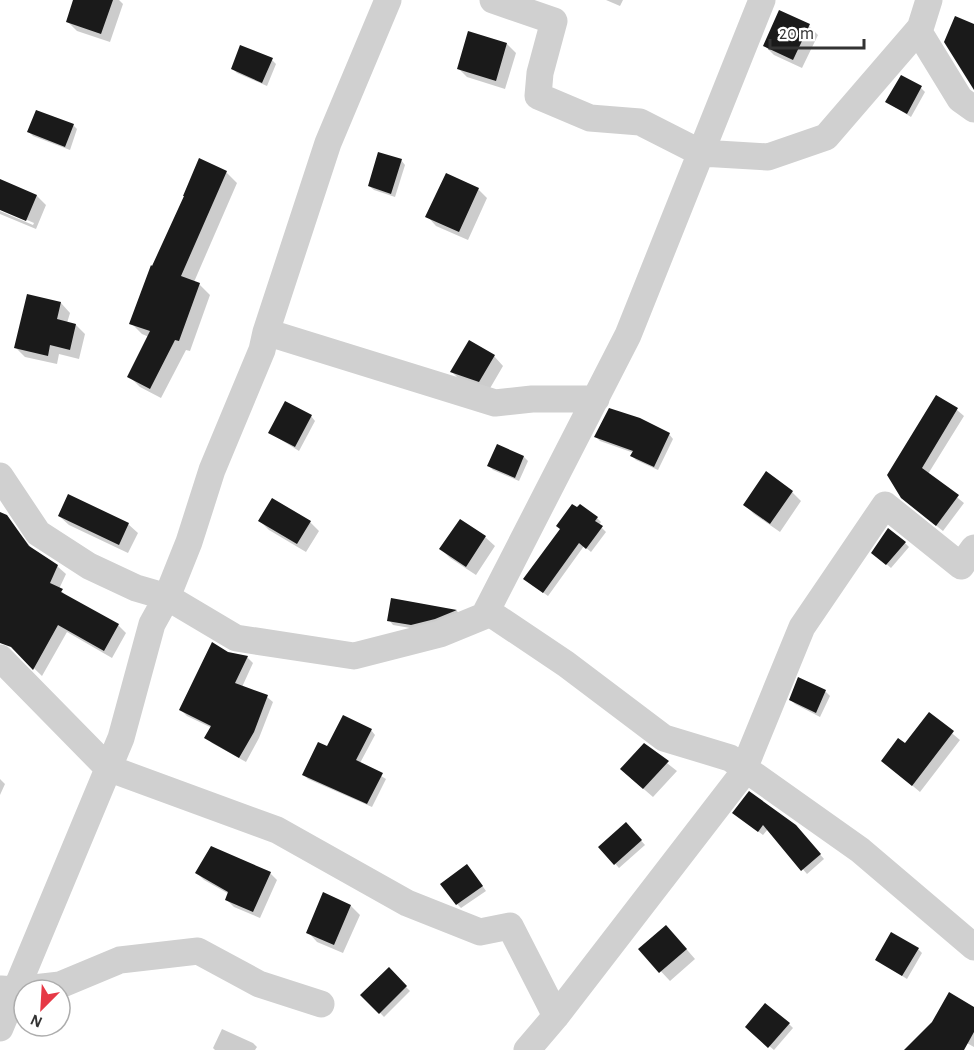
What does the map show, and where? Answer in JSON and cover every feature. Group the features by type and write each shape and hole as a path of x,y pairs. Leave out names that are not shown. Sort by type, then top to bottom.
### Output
{"street":[{"path":"0,1028 8,989 121,738 152,624 167,597 189,542 212,470 262,350 328,143 388,0"},
{"path":"493,0 554,21 540,73 538,96 590,118 640,123 701,153 768,157 826,137 920,28"},
{"path":"0,476 38,533 89,566 136,588 167,597 236,638 354,656 440,634 484,616 628,335 762,0"},
{"path":"929,0 919,32 960,99 974,109"},
{"path":"266,332 495,403 532,399 596,399"},
{"path":"527,1050 556,1016 741,776 802,627 885,506 961,566 974,548"},
{"path":"487,611 566,664 664,738 730,758 860,850 974,947"},
{"path":"0,658 108,768 277,830 407,903 480,932 510,926 556,1016"},
{"path":"8,989 60,985 120,960 198,951 260,984 321,1004"}],"building":[{"path":"73,0 113,0 101,34 66,22"},
{"path":"779,10 810,24 793,60 763,46"},
{"path":"955,16 974,24 974,90 944,42"},
{"path":"468,31 507,43 496,81 457,69"},
{"path":"240,45 273,58 262,83 231,69"},
{"path":"901,75 922,86 907,114 885,102"},
{"path":"36,110 74,124 65,147 27,132"},
{"path":"378,152 402,159 391,194 368,186"},
{"path":"199,158 227,171 181,276 200,283 179,341 175,340 150,389 127,377 150,331 129,324 151,265 184,196"},
{"path":"446,173 479,188 459,232 425,217"},
{"path":"0,179 37,195 26,221 0,210"},
{"path":"27,294 61,302 57,319 76,324 70,350 50,345 48,356 14,348"},
{"path":"469,340 495,355 479,382 450,372"},
{"path":"936,395 958,408 922,468 959,495 936,526 901,498 887,475"},
{"path":"285,401 312,415 295,447 268,433"},
{"path":"609,408 640,418 670,433 654,467 630,456 633,451 594,437"},
{"path":"497,444 524,456 515,478 487,466"},
{"path":"766,471 793,491 770,524 743,505"},
{"path":"68,494 129,523 119,545 58,516"},
{"path":"272,498 311,521 297,544 258,521"},
{"path":"572,504 577,507 580,504 598,517 595,521 603,526 586,549 579,543 543,593 523,579 560,529 556,526"},
{"path":"0,512 7,515 29,546 58,565 50,583 63,589 61,592 119,624 104,651 58,625 33,670 11,647 0,643"},
{"path":"460,519 486,536 466,567 439,549"},
{"path":"888,528 906,542 886,565 871,553"},
{"path":"391,598 457,610 411,625 387,621"},
{"path":"212,642 228,652 248,656 235,683 268,695 254,732 239,758 204,738 211,726 179,710"},
{"path":"798,677 826,690 816,713 789,700"},
{"path":"929,712 954,731 912,786 881,761 898,738 905,743"},
{"path":"343,715 372,729 356,760 383,773 367,804 302,775 318,742 327,746"},
{"path":"644,743 669,761 643,789 620,769"},
{"path":"749,791 796,825 821,854 801,871 763,825 758,832 732,813"},
{"path":"626,822 642,840 614,865 598,847"},
{"path":"211,846 271,872 253,912 225,900 228,892 195,873"},
{"path":"467,864 483,886 456,905 440,884"},
{"path":"323,892 351,905 334,945 306,933"},
{"path":"666,925 687,949 659,973 638,949"},
{"path":"891,932 919,948 902,976 875,960"},
{"path":"389,967 407,986 379,1014 360,995"},
{"path":"949,992 974,1007 974,1032 964,1050 904,1050 932,1022"},
{"path":"765,1003 790,1023 768,1048 745,1027"}]}
